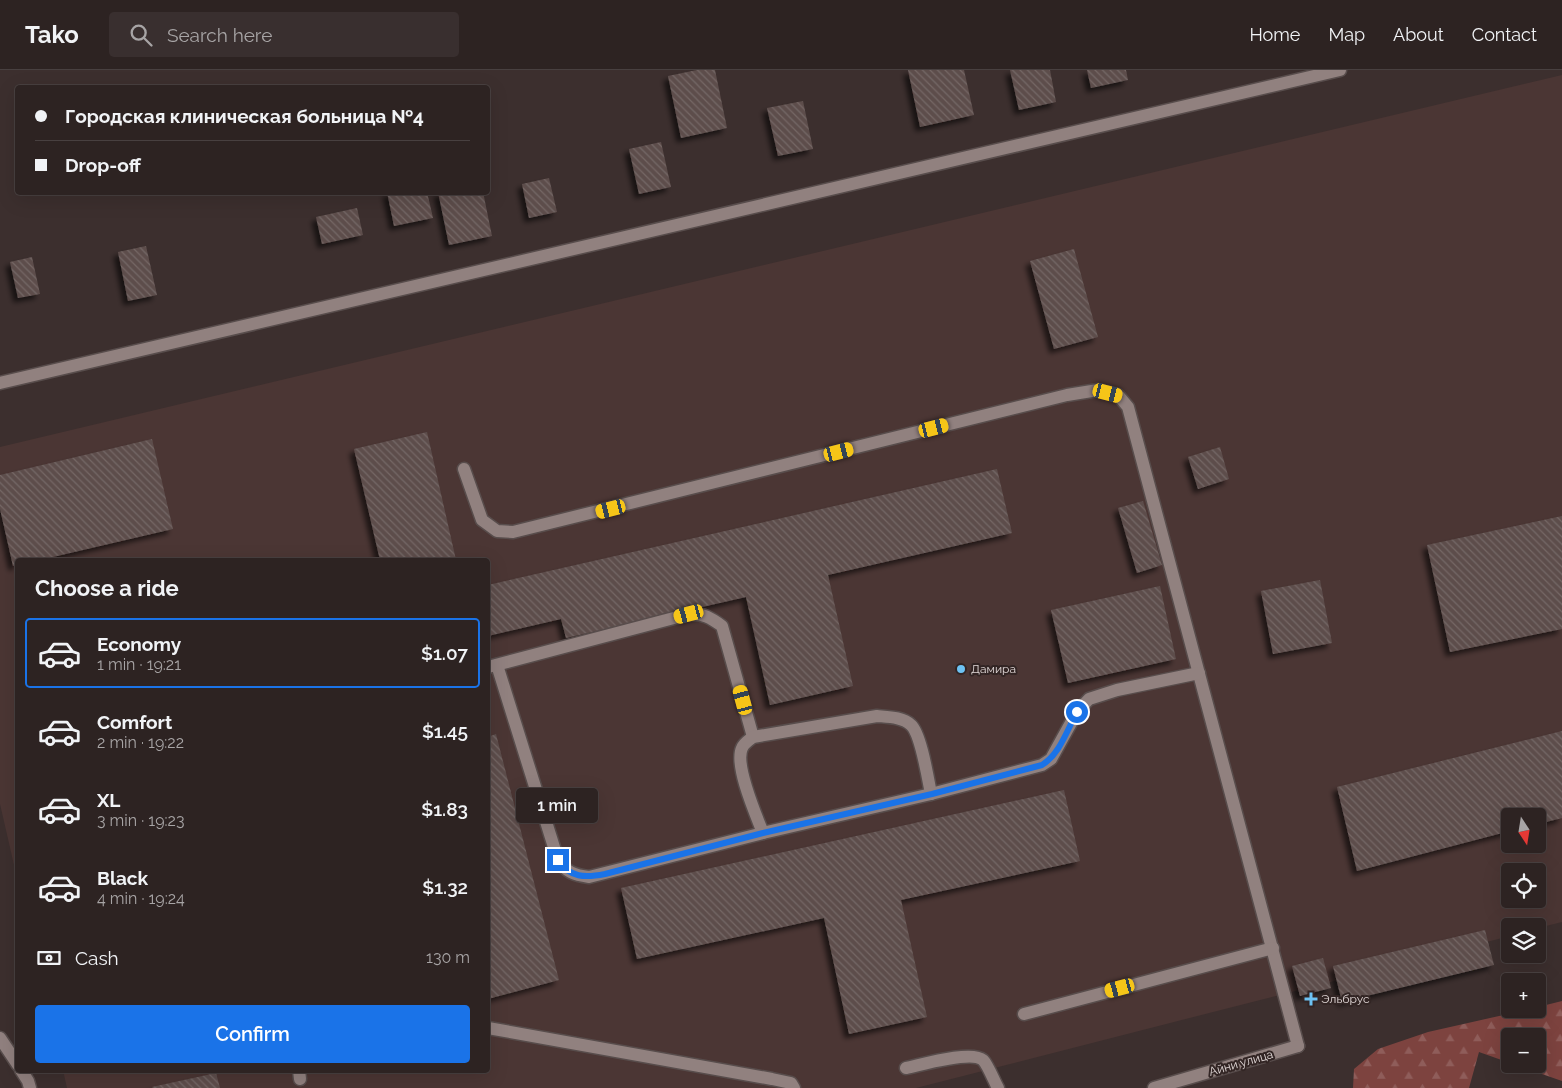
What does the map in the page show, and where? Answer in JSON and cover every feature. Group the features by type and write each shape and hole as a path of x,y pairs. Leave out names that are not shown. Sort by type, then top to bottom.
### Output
{"street":[{"path":"0,383 1340,70"},
{"path":"464,469 482,520 497,530 513,532 1067,395 1098,390 1118,395 1128,407 1272,948 1024,1014"},
{"path":"753,737 722,626 700,613 689,614 492,666 558,860 564,869 575,875 589,877 763,833 932,794 1042,765 1051,759 1077,712 1088,699 1117,690 1199,673"},
{"path":"763,833 746,787 740,762 741,749 753,737 877,716 898,718 911,725 918,735 932,794"},
{"name":"Айни улица","path":"1154,1088 1298,1046 1272,948"},
{"path":"490,1028 772,1079 791,1084 794,1088"},
{"path":"0,1038 15,1060"},
{"path":"906,1068 948,1059 974,1056 983,1060 998,1088"},
{"path":"23,1073 30,1088"}],"shaded area":[{"path":"1562,75 1562,922 1546,926 1546,918 1501,918 1501,938 916,1088 67,1088 64,1073 490,1073 490,558 15,558 15,869 0,804 0,447"}],"green space":[{"path":"1562,1001 1562,1081 1539,1073 1546,1073 1546,1028 1501,1028 1501,1060 1479,1052 1469,1088 1353,1088 1354,1069 1378,1049 1428,1032 1501,1016 1501,1018 1546,1018 1546,1005"}],"building":[{"path":"697,70 715,70 727,128 681,138 668,76"},
{"path":"908,70 964,70 974,115 920,127"},
{"path":"1010,70 1050,70 1056,102 1019,110"},
{"path":"1087,70 1126,70 1128,80 1091,88"},
{"path":"803,101 813,149 778,156 767,108"},
{"path":"661,142 671,187 639,194 629,149"},
{"path":"549,178 557,212 529,218 522,184"},
{"path":"388,195 428,195 433,218 394,226"},
{"path":"439,195 484,195 492,236 449,245"},
{"path":"357,208 363,235 322,244 316,217"},
{"path":"146,246 157,295 128,301 118,252"},
{"path":"1074,249 1098,337 1054,349 1030,261"},
{"path":"32,257 40,294 18,298 10,262"},
{"path":"427,432 456,558 380,558 354,449"},
{"path":"152,439 173,529 49,558 15,558 15,566 13,566 0,509 0,475"},
{"path":"1220,447 1229,479 1198,489 1188,457"},
{"path":"997,469 1012,533 828,575 853,686 770,705 746,597 566,638 561,619 490,636 490,585"},
{"path":"1143,501 1162,565 1137,573 1118,508"},
{"path":"1562,516 1562,629 1450,652 1427,545"},
{"path":"1320,580 1332,643 1273,654 1261,591"},
{"path":"1160,586 1176,659 1068,683 1051,610"},
{"path":"1562,731 1562,818 1546,822 1546,808 1501,808 1501,833 1357,871 1337,787"},
{"path":"496,734 559,980 490,998 490,736"},
{"path":"1064,790 1080,861 901,900 927,1017 849,1034 824,918 637,959 621,888"},
{"path":"1485,930 1494,965 1342,1002 1333,966"},
{"path":"1323,958 1331,988 1300,996 1292,966"},
{"path":"216,1073 220,1088 152,1087"}],"place":[{"name":"Дамира","path":"961,669"},
{"name":"Эльбрус","path":"1311,999"}],"route":[{"path":"558,860 564,869 575,875 589,877 605,874 763,833 932,794 1042,765 1051,759 1058,749 1077,712"}]}
